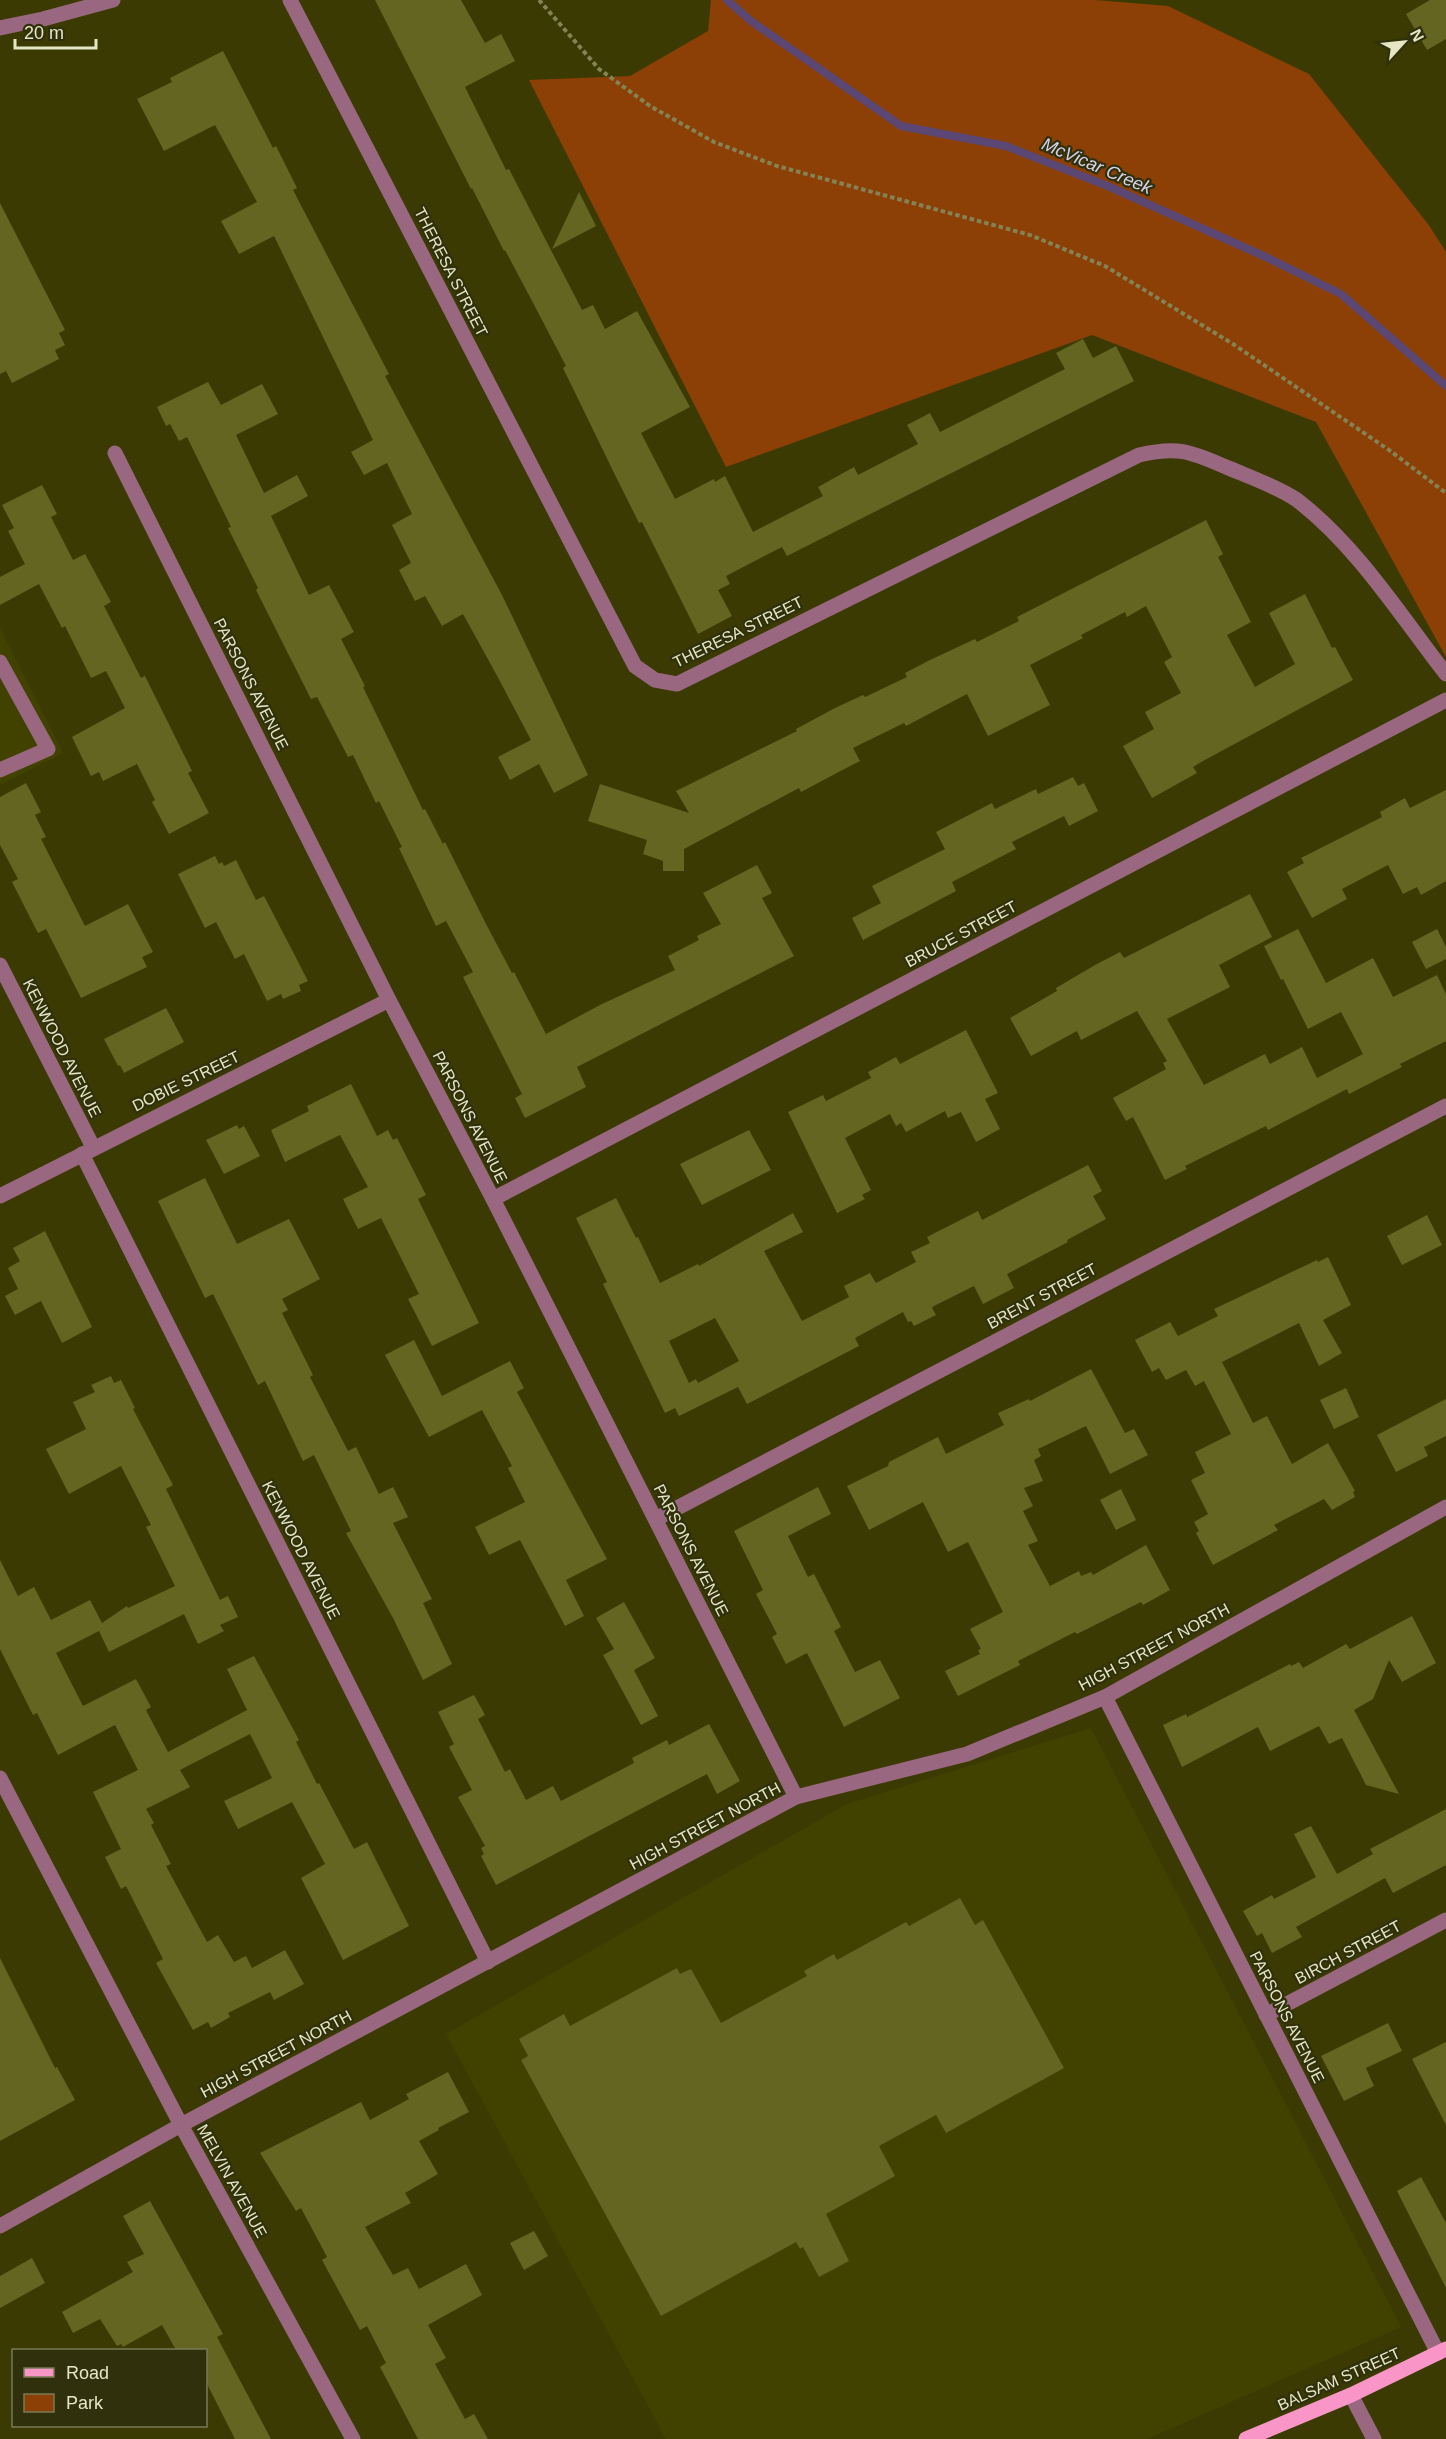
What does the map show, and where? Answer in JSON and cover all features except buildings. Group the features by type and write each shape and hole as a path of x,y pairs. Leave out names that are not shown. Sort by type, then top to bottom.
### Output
{"main road":[{"name":"BALSAM STREET","path":"1246,2439 1351,2395 1442,2351"}],"street":[{"path":"0,28 113,0"},
{"name":"THERESA STREET","path":"290,0 635,666 655,680 677,684 1139,455 1162,449 1187,450 1295,499 1329,528 1366,570 1446,674"},
{"name":"PARSONS AVENUE","path":"115,453 389,1000 493,1199 795,1797"},
{"path":"0,662 48,749 0,770"},
{"name":"BRUCE STREET","path":"493,1199 1446,700"},
{"name":"KENWOOD AVENUE","path":"0,965 87,1151 488,1962"},
{"name":"DOBIE STREET","path":"0,1196 389,1000"},
{"name":"BRENT STREET","path":"656,1519 1446,1106"},
{"name":"HIGH STREET NORTH","path":"0,2226 181,2125 795,1797 967,1754 1105,1697 1446,1507"},
{"name":"PARSONS AVENUE","path":"1105,1697 1266,2015 1442,2351"},
{"name":"MELVIN AVENUE","path":"0,1778 181,2125 353,2439"},
{"name":"BIRCH STREET","path":"1266,2015 1446,1920"},
{"path":"1351,2395 1374,2439"}],"path":[{"path":"539,0 599,69 650,106 714,142 777,166 1030,235 1105,266 1233,344 1389,450 1446,493"}],"shaded area":[{"path":"0,628 63,753 0,785"},
{"path":"1091,1728 1401,2327 1147,2439 666,2439 446,2034 847,1804"}],"green space":[{"path":"711,0 1095,0 1168,6 1309,74 1428,224 1446,252 1446,657 1316,422 1092,335 726,467 529,80 630,76 708,31"}],"waterway":[{"name":"McVicar Creek","path":"727,0 751,21 901,126 1006,146 1110,187 1268,258 1341,294 1446,386"}]}
